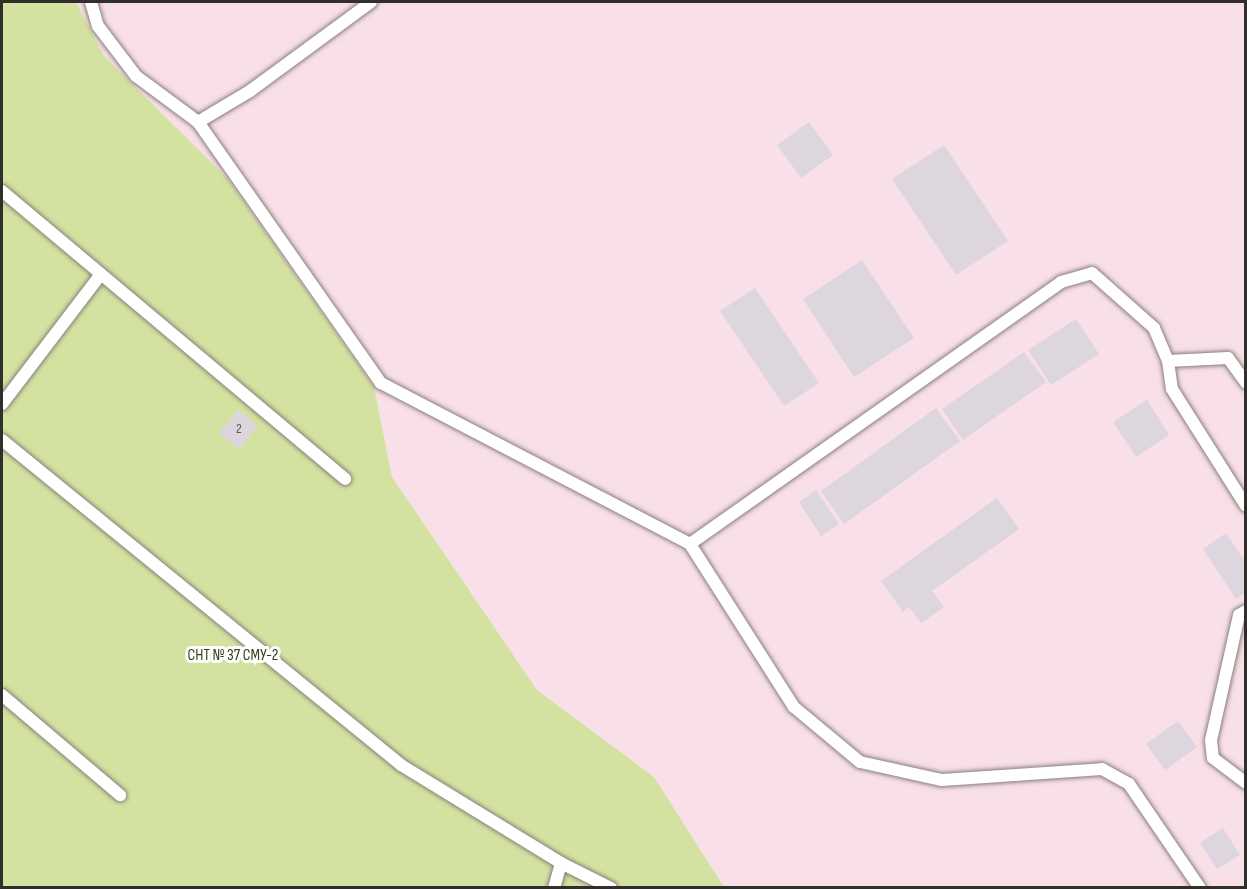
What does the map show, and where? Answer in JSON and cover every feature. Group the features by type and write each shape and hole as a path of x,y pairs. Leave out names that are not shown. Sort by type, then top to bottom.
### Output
{"lane":[{"path":"91,2 98,26 136,76 198,122 381,383 690,544 794,707 860,762 942,780 1102,769 1129,784 1200,888"},
{"path":"198,122 250,91 371,2"},
{"path":"2,191 345,479"},
{"path":"690,544 1061,282 1092,273 1154,328 1168,361 1172,389 1245,506"},
{"path":"2,404 100,274"},
{"path":"1168,361 1228,358 1245,383"},
{"path":"2,440 400,765 561,863 611,888"},
{"path":"1245,611 1239,615 1211,740 1213,758 1245,783"},
{"path":"2,695 120,795"},
{"path":"554,888 561,863"}],"shaded area":[{"path":"76,2 1245,2 1245,887 724,887 654,777 537,690 392,477 374,387 227,178 104,56"}],"green space":[{"name":"СНТ № 37 СМУ-2","path":"2,2 76,2 104,56 227,178 374,387 392,477 537,690 654,777 724,887 2,888"}],"building":[{"path":"809,122 833,155 801,178 777,145"},
{"path":"944,145 1008,241 956,275 892,179"},
{"path":"862,260 914,338 854,377 803,299"},
{"path":"755,288 819,383 784,406 720,311"},
{"path":"1076,319 1099,354 1051,385 1028,350"},
{"path":"1024,352 1046,382 963,440 942,409"},
{"path":"1147,400 1169,435 1136,457 1113,422"},
{"path":"936,408 960,441 844,524 821,491"},
{"path":"238,410 258,426 239,449 219,433"},
{"path":"816,490 839,524 821,536 799,502"},
{"path":"997,498 1019,529 932,591 944,607 921,623 909,607 903,612 881,581"},
{"path":"1226,533 1246,563 1246,592 1236,599 1203,549"},
{"path":"1178,721 1197,747 1165,770 1146,744"},
{"path":"1223,828 1240,855 1217,869 1200,843"}]}
